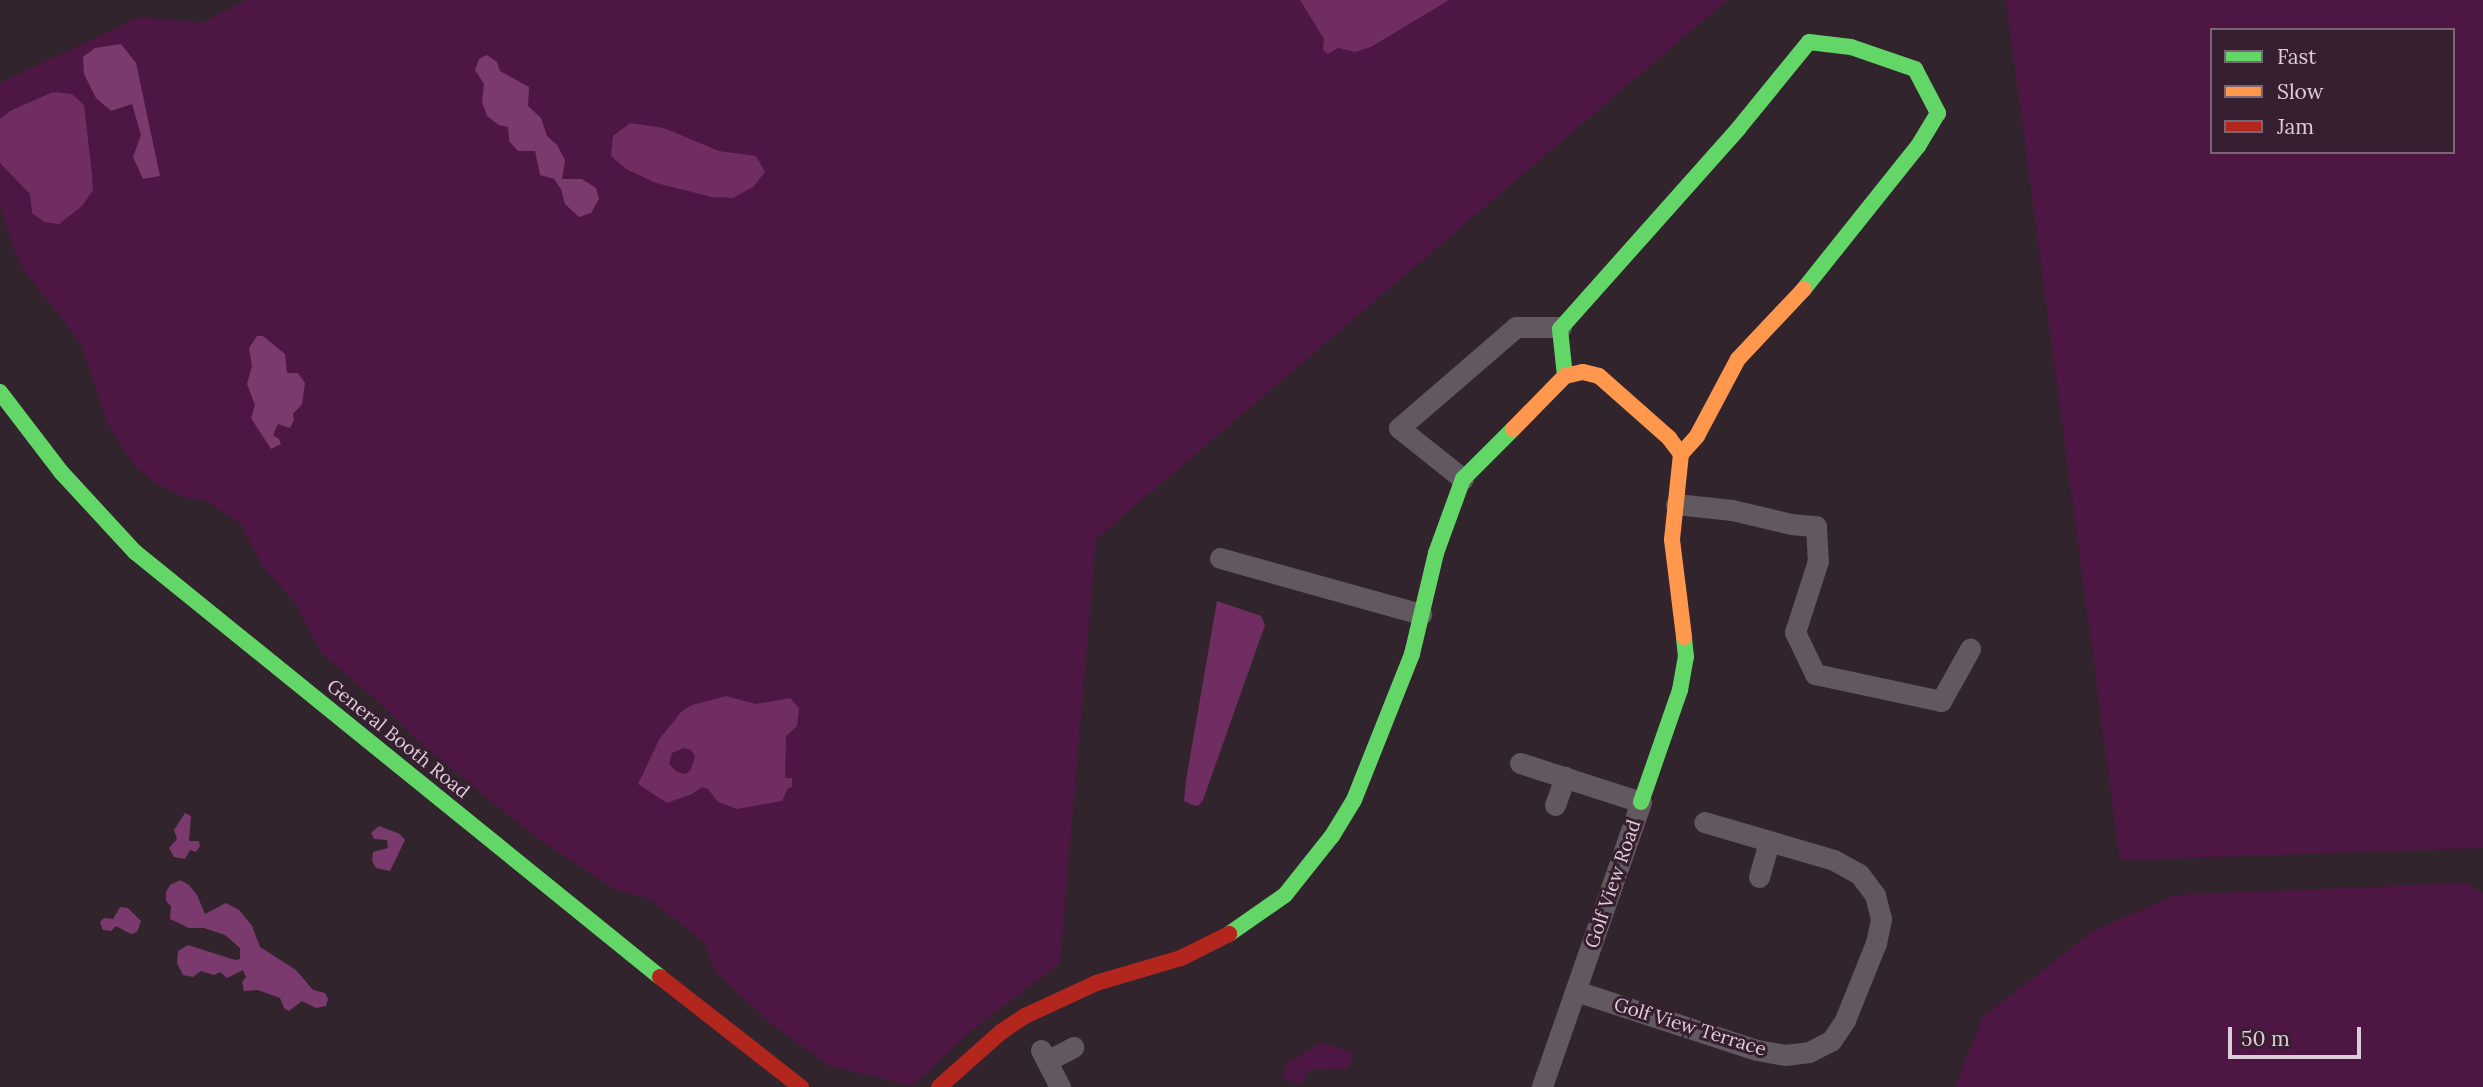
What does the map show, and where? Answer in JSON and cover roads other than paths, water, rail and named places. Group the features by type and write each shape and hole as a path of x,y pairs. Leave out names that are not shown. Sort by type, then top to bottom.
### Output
{"street":[{"path":"1565,376 1561,327 1738,129 1809,42 1852,47 1915,69 1938,113 1918,146 1792,304 1738,359 1696,436 1681,454 1672,540 1686,657 1680,690 1641,802"},
{"path":"1464,479 1399,428 1516,327 1561,327"},
{"path":"939,1087 1001,1032 1025,1016 1087,986 1181,958 1212,944 1285,895 1313,863 1354,800 1412,654 1436,553 1464,479 1565,376 1583,372 1599,376 1668,438 1681,454"},
{"name":"General Booth Road","path":"0,392 62,473 135,552 532,876 801,1087"},
{"path":"1676,504 1732,510 1791,524 1816,526 1818,561 1795,632 1815,674 1941,701 1970,649"},
{"path":"1220,558 1421,614"},
{"name":"Golf View Road","path":"1520,763 1641,802 1542,1087"},
{"path":"1555,805 1565,778"},
{"name":"Golf View Terrace","path":"1576,991 1757,1049 1785,1055 1809,1052 1831,1041 1845,1020 1877,943 1881,919 1875,895 1859,874 1834,860 1704,822"},
{"path":"1759,877 1769,841"},
{"path":"1060,1087 1044,1056 1073,1047"}]}
